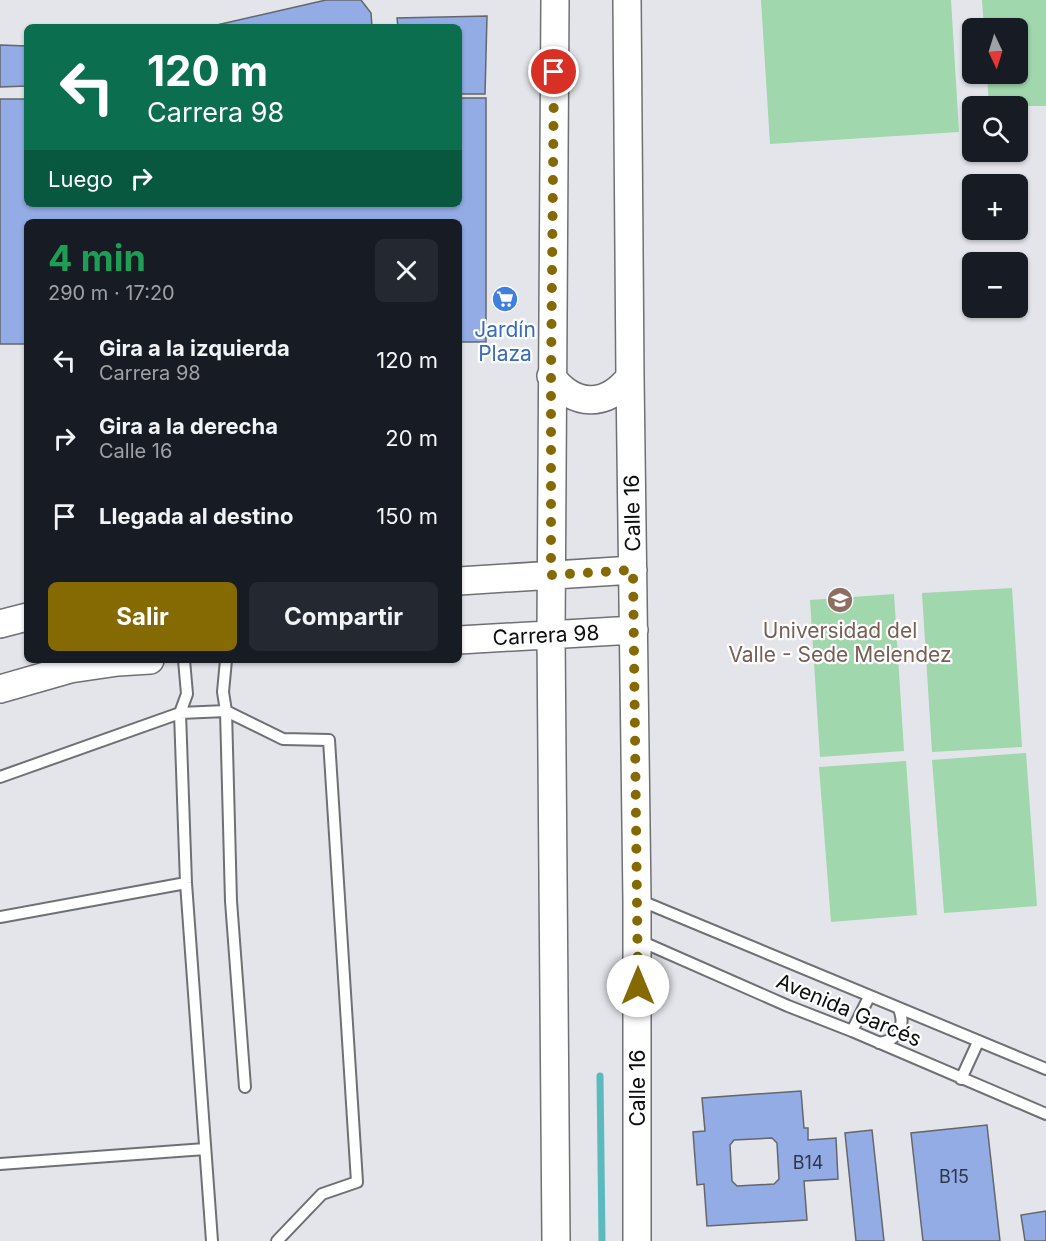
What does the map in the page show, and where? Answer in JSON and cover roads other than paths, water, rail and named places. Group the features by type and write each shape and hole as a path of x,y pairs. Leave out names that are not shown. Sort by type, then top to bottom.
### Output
{"street":[{"path":"555,0 551,634 556,1241"},
{"name":"Calle 16","path":"627,0 638,940 637,1241"},
{"path":"551,376 571,396 585,400 611,395 630,377"},
{"path":"462,581 633,570"},
{"path":"0,624 24,618"},
{"name":"Carrera 98","path":"462,640 634,630"},
{"path":"0,689 70,669 111,663"}],"lane":[{"path":"184,663 187,694 180,713 186,883 212,1241"},
{"path":"226,663 223,692 226,711 231,901 245,1087"},
{"path":"0,777 180,713 226,711 283,739 329,740 357,1182 322,1194 277,1241"},
{"path":"0,917 186,883"},
{"name":"Avenida Garcés","path":"637,900 1046,1069"},
{"name":"Avenida Garcés","path":"638,940 788,1006 1046,1114"},
{"path":"852,1031 869,997"},
{"path":"878,1043 888,1042 901,1028 903,1018 899,1009"},
{"path":"962,1079 978,1042"},
{"path":"0,1164 205,1149"}],"waterway":[{"path":"600,1076 602,1241"}],"place":[{"name":"Jardín Plaza","path":"505,299"},
{"name":"Universidad del Valle - Sede Melendez","path":"840,600"}]}
